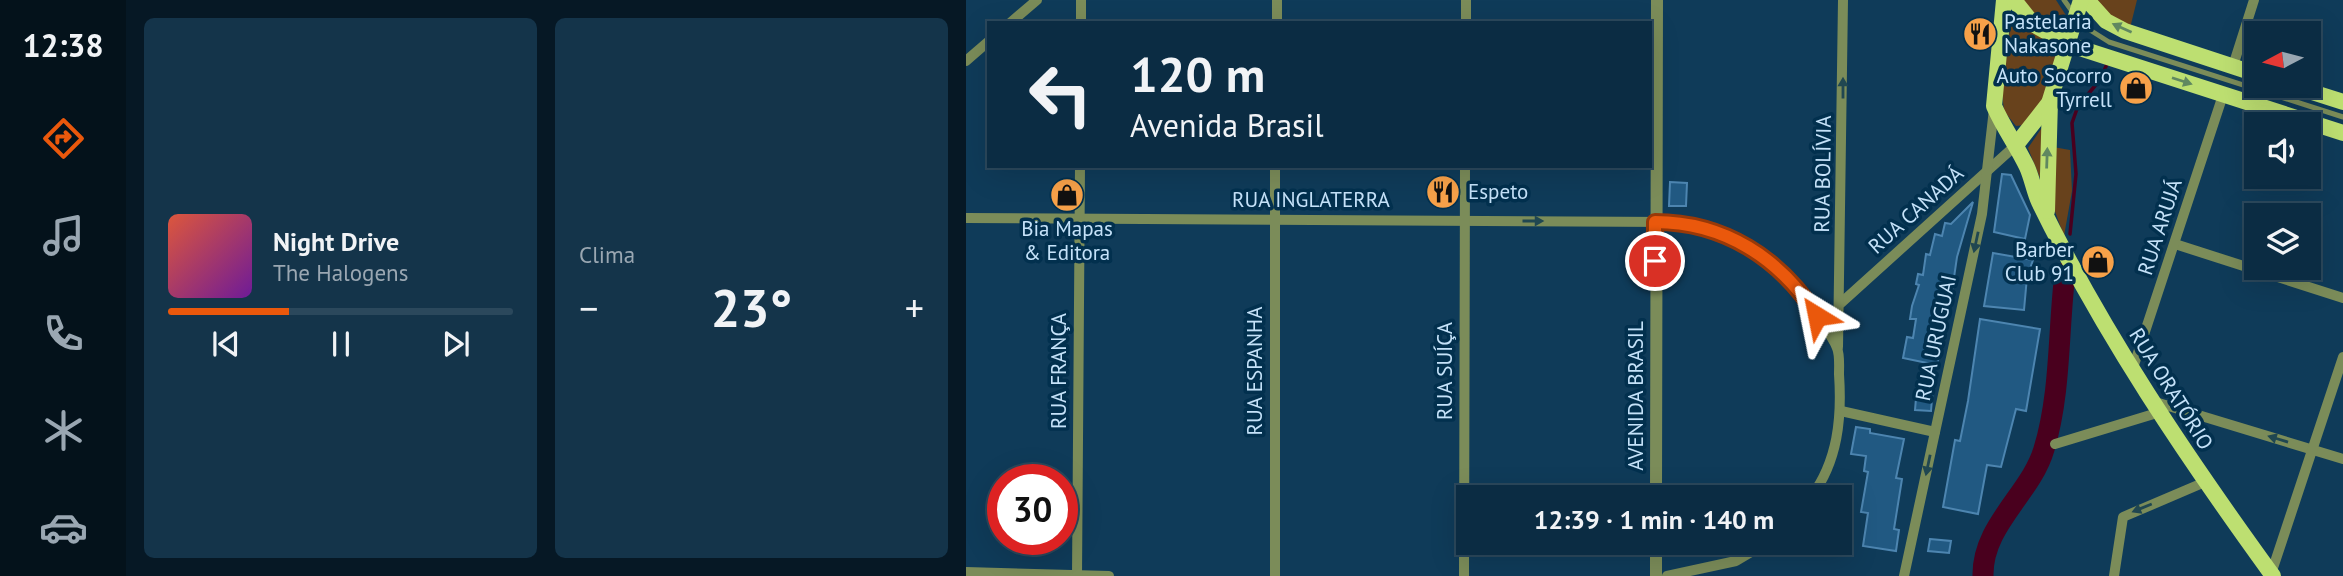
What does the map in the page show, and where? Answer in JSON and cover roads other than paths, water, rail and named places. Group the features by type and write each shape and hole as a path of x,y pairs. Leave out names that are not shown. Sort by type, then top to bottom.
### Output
{"main road":[{"path":"1994,106 2004,0"},
{"path":"2014,0 2033,24 2070,45 2343,133"},
{"path":"2016,145 2050,100 2070,45 2081,0"},
{"path":"2087,0 2106,21 2125,31 2244,70"},
{"path":"2321,95 2343,102"},
{"path":"2047,216 2050,100"},
{"name":"RUA ORATÓRIO","path":"1994,106 2016,145 2047,216 2132,372 2205,482 2272,575"},
{"path":"2007,130 2032,127"}],"street":[{"path":"1011,21 1024,4 1037,0"},
{"path":"1081,0 1081,21"},
{"path":"1277,0 1277,21"},
{"path":"1466,0 1466,21"},
{"name":"AVENIDA BRASIL","path":"1656,485 1657,0"},
{"name":"RUA BOLÍVIA","path":"1817,485 1831,460 1841,411 1838,349 1841,303 1843,0"},
{"path":"2233,66 2254,0"},
{"path":"966,61 987,43"},
{"name":"RUA ARUJÁ","path":"2132,372 2223,95"},
{"name":"RUA URUGUAI","path":"1904,576 1982,214 1994,106"},
{"name":"RUA CANADÁ","path":"1841,303 2016,145"},
{"name":"RUA FRANÇA","path":"1077,576 1080,168"},
{"name":"RUA ESPANHA","path":"1275,168 1275,576"},
{"name":"RUA SUÍÇA","path":"1464,576 1465,168"},
{"name":"RUA INGLATERRA","path":"966,218 1655,222 1712,230 1755,250 1793,282 1838,349"},
{"path":"2175,244 2343,298"},
{"path":"2272,575 2343,357"},
{"path":"2055,444 2153,406 2343,459"},
{"path":"1841,411 1935,432"},
{"path":"2114,576 2123,517 2205,482"},
{"path":"1656,555 1656,576"},
{"path":"1667,576 1726,565 1744,555"},
{"path":"966,572 1109,576"}],"lane":[{"path":"2064,0 2076,19 2109,42 2343,117"}],"waterway":[{"path":"2070,234 2076,174 2072,123 2078,106 2100,80 2107,64"},
{"path":"1983,576 1990,541 2029,481 2044,449 2056,384 2065,273"}],"place":[{"name":"Pastelaria Nakasone","path":"1980,34"},
{"name":"Auto Socorro Tyrrell","path":"2136,88"},
{"name":"Espeto","path":"1443,192"},
{"name":"Bia Mapas & Editora","path":"1067,195"},
{"name":"Barber Club 91","path":"2098,262"}]}
